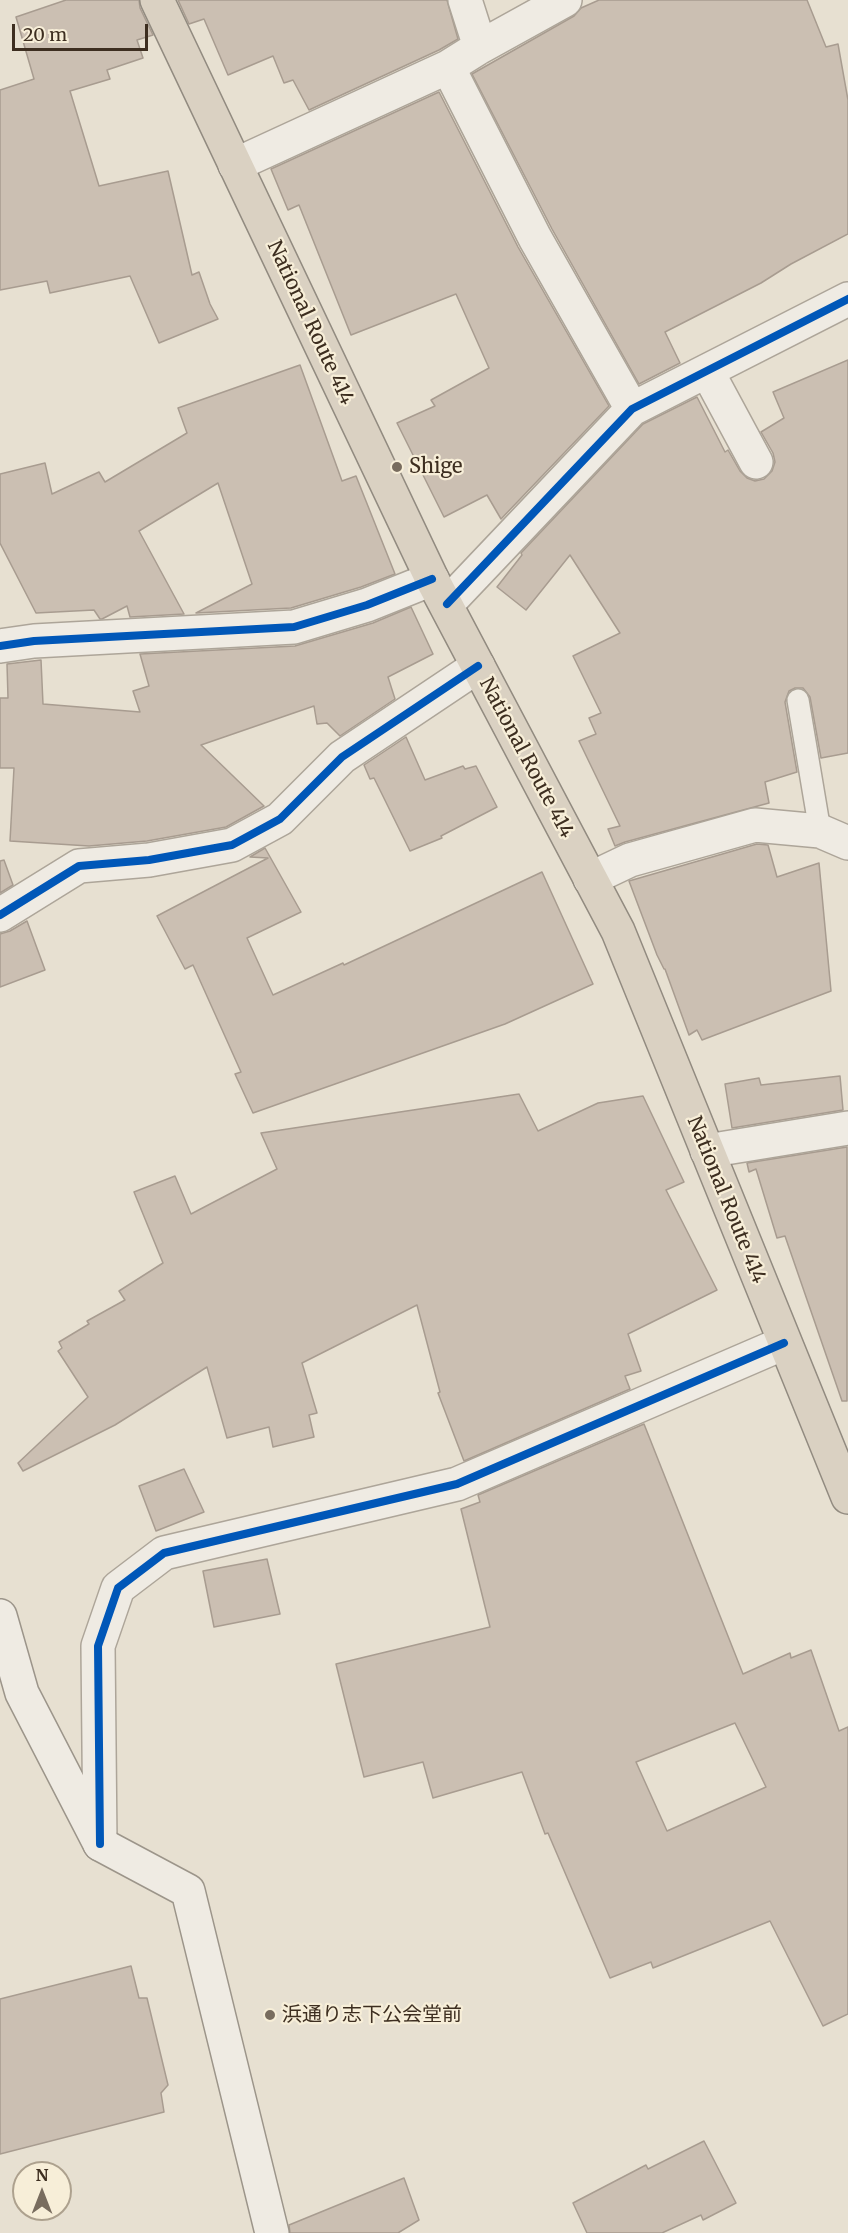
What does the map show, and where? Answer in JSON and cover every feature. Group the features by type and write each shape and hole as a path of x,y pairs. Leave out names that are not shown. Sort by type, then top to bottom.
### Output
{"highway":[{"name":"National Route 414","path":"157,0 440,592 618,932 848,1497"}],"street":[{"path":"465,0 480,47"},
{"path":"235,165 448,67 565,0"},
{"path":"448,67 535,238 632,409"},
{"path":"0,646 33,641 294,627 367,605 440,592 632,409 848,299"},
{"path":"707,371 756,462"},
{"path":"0,915 79,866 149,860 232,845 280,819 342,757 478,666"},
{"path":"590,879 630,860 755,825 834,837"},
{"path":"707,1151 848,1128"},
{"path":"100,1844 98,1646 118,1588 164,1553 457,1484 784,1343"},
{"path":"0,1616 22,1693 100,1844 188,1891 272,2233"}],"lane":[{"path":"798,700 834,837"}],"building":[{"path":"66,0 139,0 140,8 153,35 137,40 143,58 107,70 110,79 70,91 99,186 168,171 192,275 199,272 218,319 159,343 130,276 50,293 47,281 0,290 0,90 34,79 16,17"},
{"path":"178,0 447,0 458,39 309,110 293,80 284,83 273,56 228,75 204,19 189,24"},
{"path":"599,0 807,0 826,47 838,44 848,100 848,234 791,264 761,283 665,332 680,363 639,384 552,229 472,74 574,16 581,8"},
{"path":"439,92 518,247 609,406 501,519 487,495 444,517 397,423 435,406 431,400 489,368 456,294 351,335 299,205 288,210 271,169"},
{"path":"848,360 848,753 821,758 810,697 803,688 795,688 789,691 785,702 797,772 765,782 769,803 615,846 608,829 620,826 579,741 596,734 589,718 601,713 573,656 620,633 570,555 526,610 497,587 522,555 521,553 643,424 697,397 725,452 728,450 740,471 747,478 755,481 764,479 772,471 775,462 773,453 761,432 784,418 773,392"},
{"path":"300,365 342,481 356,476 395,574 291,608 196,613 252,584 218,483 139,531 184,614 130,617 127,606 102,619 94,610 36,613 0,543 0,474 45,463 52,494 99,472 105,482 187,433 178,408"},
{"path":"411,607 433,654 388,677 395,699 340,736 327,723 317,724 314,706 201,745 264,806 226,827 147,841 89,846 10,841 14,768 0,768 0,698 8,698 7,664 41,660 43,704 140,712 133,691 149,686 140,654 295,646 373,623"},
{"path":"406,737 425,780 463,766 465,769 476,766 497,807 441,836 442,838 410,851 374,778 370,779 364,765"},
{"path":"757,844 768,845 777,877 819,863 831,991 702,1040 697,1030 689,1035 629,881"},
{"path":"265,848 301,912 247,938 273,995 343,963 344,965 542,872 593,984 505,1024 253,1113 235,1074 241,1072 193,965 185,969 157,916 268,858 250,857"},
{"path":"4,860 13,885 0,893 0,861"},
{"path":"27,921 45,970 0,987 0,934"},
{"path":"840,1076 843,1110 732,1128 725,1084 759,1078 761,1085"},
{"path":"519,1094 538,1131 598,1103 643,1096 684,1182 666,1190 717,1290 628,1334 641,1371 625,1376 630,1389 464,1461 438,1393 440,1392 417,1305 302,1363 317,1413 309,1415 314,1437 273,1447 269,1427 227,1438 207,1367 115,1425 23,1471 18,1463 88,1397 58,1351 62,1348 59,1342 89,1324 87,1321 125,1300 119,1291 163,1263 134,1192 175,1176 191,1214 277,1169 261,1133"},
{"path":"847,1147 847,1401 842,1401 785,1236 777,1238 756,1169 749,1172 747,1163"},
{"path":"644,1424 743,1674 790,1653 791,1658 811,1650 839,1731 848,1727 848,2014 823,2026 770,1921 653,1968 651,1962 610,1978 548,1833 545,1834 522,1772 433,1798 423,1762 364,1777 336,1664 490,1627 461,1509 480,1502 478,1495","holes":["735,1723 766,1787 667,1831 636,1762"]},
{"path":"184,1469 204,1512 156,1531 139,1486"},
{"path":"267,1559 280,1614 214,1627 203,1571"},
{"path":"131,1966 139,1998 147,1998 168,2085 161,2093 164,2112 0,2154 0,1999"},
{"path":"704,2141 736,2203 703,2220 701,2215 662,2233 587,2233 573,2203 646,2165 648,2169"},
{"path":"404,2178 419,2220 398,2233 290,2233 289,2225"}],"cycle path":[{"path":"447,604 632,409 848,299"},
{"path":"0,646 34,641 294,627 367,605 432,579"},
{"path":"0,915 79,866 149,860 232,845 280,819 342,757 478,666"},
{"path":"100,1844 98,1646 118,1588 164,1553 457,1484 784,1343"}],"place":[{"name":"Shige","path":"397,467"},
{"name":"浜通り志下公会堂前","path":"270,2015"}]}
